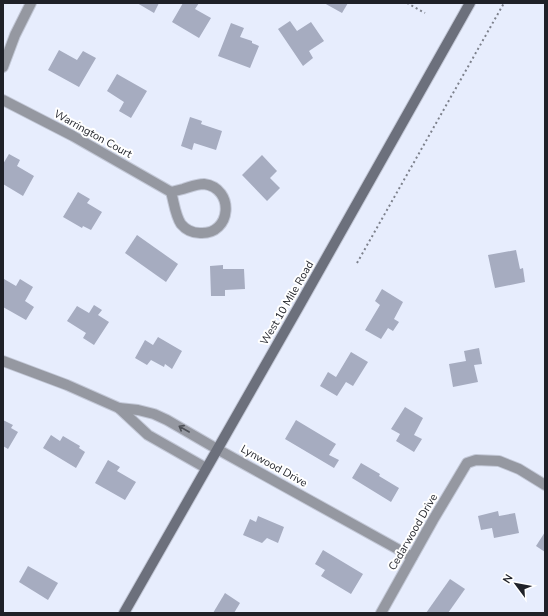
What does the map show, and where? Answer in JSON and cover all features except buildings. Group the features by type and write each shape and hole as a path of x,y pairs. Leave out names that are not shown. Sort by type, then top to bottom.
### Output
{"main road":[{"name":"West 10 Mile Road","path":"124,613 470,3"}],"street":[{"path":"3,67 15,35 30,3"},
{"name":"Warrington Court","path":"3,100 73,136 171,192"},
{"path":"204,184 220,192 227,212 222,222 215,230 206,234 195,233 186,229 181,223 176,213 171,192 194,185 204,184"},
{"name":"Lynwood Drive","path":"3,361 67,385 119,408 138,410 161,417 412,556"},
{"name":"Lynwood Drive","path":"119,408 148,435 206,468"},
{"name":"Cedarwood Drive","path":"380,613 467,463 476,460 499,461 518,469 545,485"}],"path":[{"path":"407,3 424,13"},
{"path":"357,263 504,3"}]}
